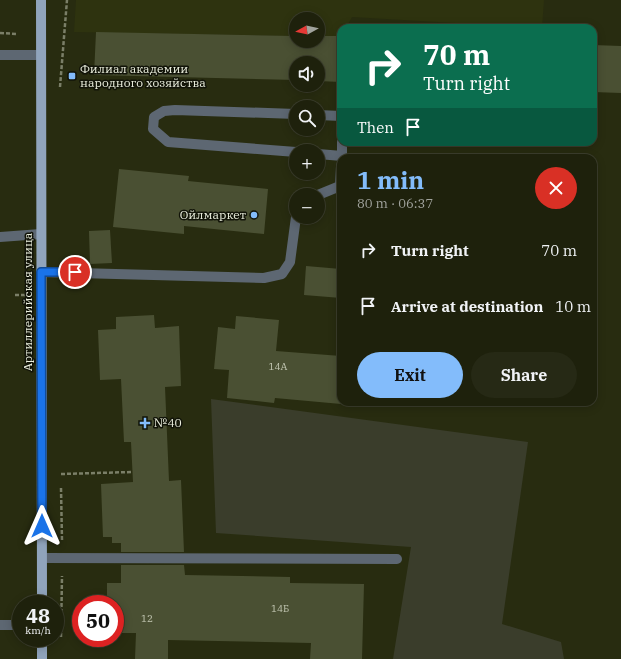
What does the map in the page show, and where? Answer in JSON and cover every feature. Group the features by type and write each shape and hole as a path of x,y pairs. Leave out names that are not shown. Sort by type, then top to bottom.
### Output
{"main road":[{"name":"Артиллерийская улица","path":"41,0 42,595"},
{"path":"42,647 42,659"}],"street":[{"path":"0,55 41,55"},
{"path":"289,114 174,110 164,111 154,116 153,129 168,142 289,151"},
{"path":"325,115 337,116"},
{"path":"325,156 337,159"},
{"path":"325,192 337,187"},
{"path":"41,272 264,278 282,274 290,262 295,224"},
{"path":"0,237 41,234"},
{"path":"42,558 397,559"},
{"path":"0,625 12,625"}],"path":[{"path":"0,33 17,34"},
{"path":"61,474 132,472"}],"shaded area":[{"path":"76,0 544,0 542,24 473,24 352,17 348,24 337,24 337,36 325,36 325,12 289,12 289,36 74,32"},
{"path":"211,399 528,442 502,624 561,642 564,659 393,659 411,547 216,533"}],"building":[{"path":"96,32 289,36 289,48 325,48 325,36 337,36 337,82 325,81 325,56 289,56 289,80 94,75"},
{"path":"597,45 621,46 621,93 597,92"},
{"path":"119,169 189,176 188,181 268,189 264,234 184,226 184,234 113,227"},
{"path":"110,230 112,263 90,264 89,231"},
{"path":"306,266 337,269 337,298 304,295"},
{"name":"№40","path":"154,315 155,328 179,326 181,386 165,387 169,481 181,480 184,552 121,552 121,543 112,543 112,537 103,537 101,484 133,482 131,442 124,442 121,379 100,380 98,330 116,329 116,317"},
{"path":"236,316 279,320 276,351 337,356 337,404 275,398 274,403 227,398 229,370 214,369 218,327 235,329"},
{"path":"121,565 184,565 185,575 290,577 290,583 364,584 362,659 310,659 311,643 168,640 168,659 135,659 136,633 124,633 124,595 107,595 107,583 121,583"}],"place":[{"name":"Филиал академии народного хозяйства","path":"72,76"},
{"name":"Ойлмаркет","path":"254,215"},
{"name":"№40","path":"145,423"}],"route":[{"path":"42,526 41,272 75,272"}]}
